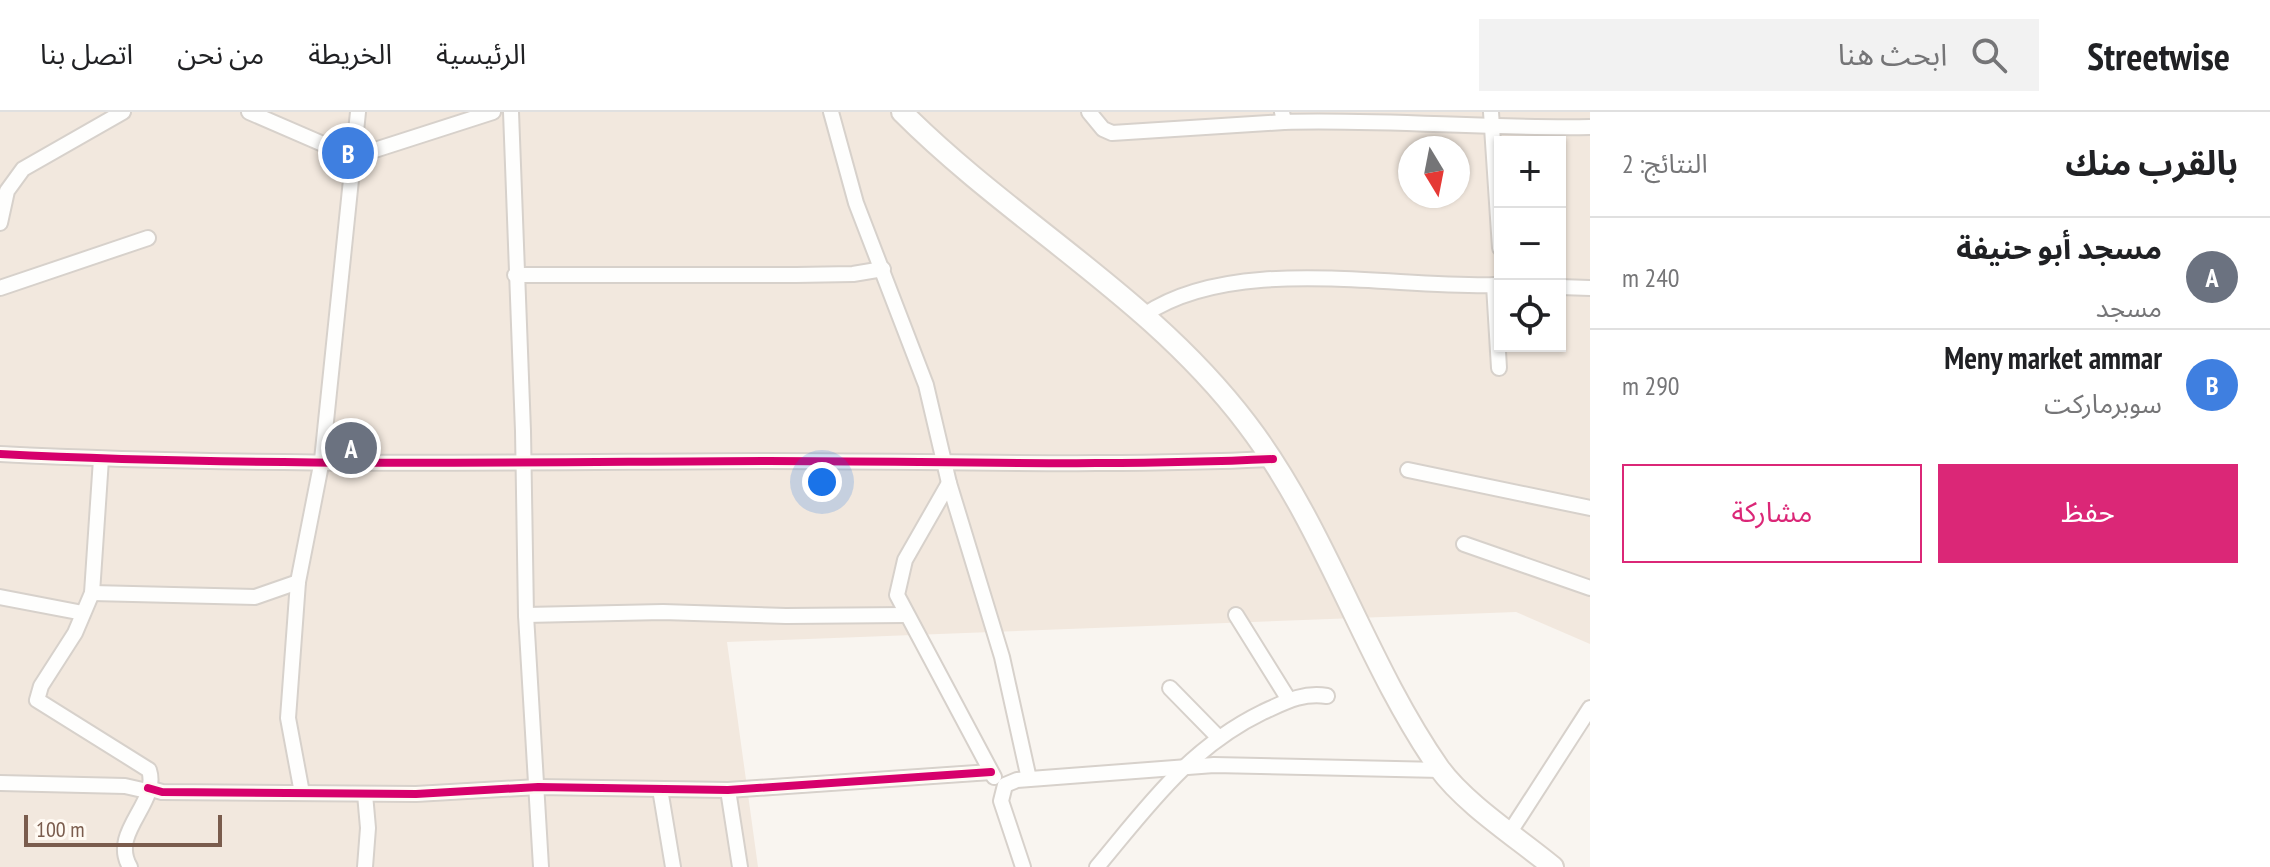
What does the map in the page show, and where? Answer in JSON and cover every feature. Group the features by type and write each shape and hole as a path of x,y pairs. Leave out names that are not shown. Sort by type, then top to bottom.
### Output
{"main road":[{"path":"902,112 978,182 1184,348 1273,459 1388,681 1441,770 1553,867"}],"street":[{"path":"0,223 7,191 23,169 123,112"},
{"path":"249,112 353,157 493,112"},
{"path":"302,793 288,718 298,582 322,460 358,112"},
{"path":"511,112 524,462 526,615 541,867"},
{"path":"831,112 856,203 926,385 949,483 1002,657 1029,779"},
{"path":"1089,112 1103,129 1112,133 1283,117 1491,128 1590,127"},
{"path":"1491,112 1497,208"},
{"path":"0,288 148,238"},
{"path":"515,275 796,275 853,274 883,269"},
{"path":"1144,315 1183,294 1237,282 1328,279 1494,285"},
{"path":"1566,287 1590,288"},
{"path":"1499,352 1499,368"},
{"path":"0,454 101,459 524,462 944,460 1147,465 1273,459"},
{"path":"101,459 92,593 75,633 41,686 37,700 144,765 151,776 148,790 125,840 125,859 130,867"},
{"path":"1408,470 1590,508"},
{"path":"949,483 905,560 897,595 991,772 1005,785"},
{"path":"1464,544 1590,588"},
{"path":"92,593 255,597 298,582"},
{"path":"0,597 83,613"},
{"path":"526,615 697,612 786,616 907,615"},
{"path":"1236,615 1289,700"},
{"path":"1170,688 1219,738"},
{"path":"1097,867 1179,769 1219,738 1289,700 1314,694 1327,696"},
{"path":"1510,832 1590,708"},
{"path":"1005,785 1029,779 1284,765 1441,770"},
{"path":"0,783 125,786 162,792 365,794 538,787 728,790 991,772"},
{"path":"1005,785 1001,801 1023,867"},
{"path":"660,789 673,867"},
{"path":"728,790 740,867"},
{"path":"365,794 368,828 365,867"}],"shaded area":[{"path":"0,112 1590,112 1590,644 1516,612 727,642 758,867 0,867"}],"cycle path":[{"path":"0,454 192,461 384,463 1084,463 1273,459"},
{"path":"148,788 162,792 416,794 538,787 728,790 991,772"}],"place":[{"name":"Meny market ammar","path":"348,153"},
{"name":"مسجد أبو حنيفة","path":"351,448"}]}
